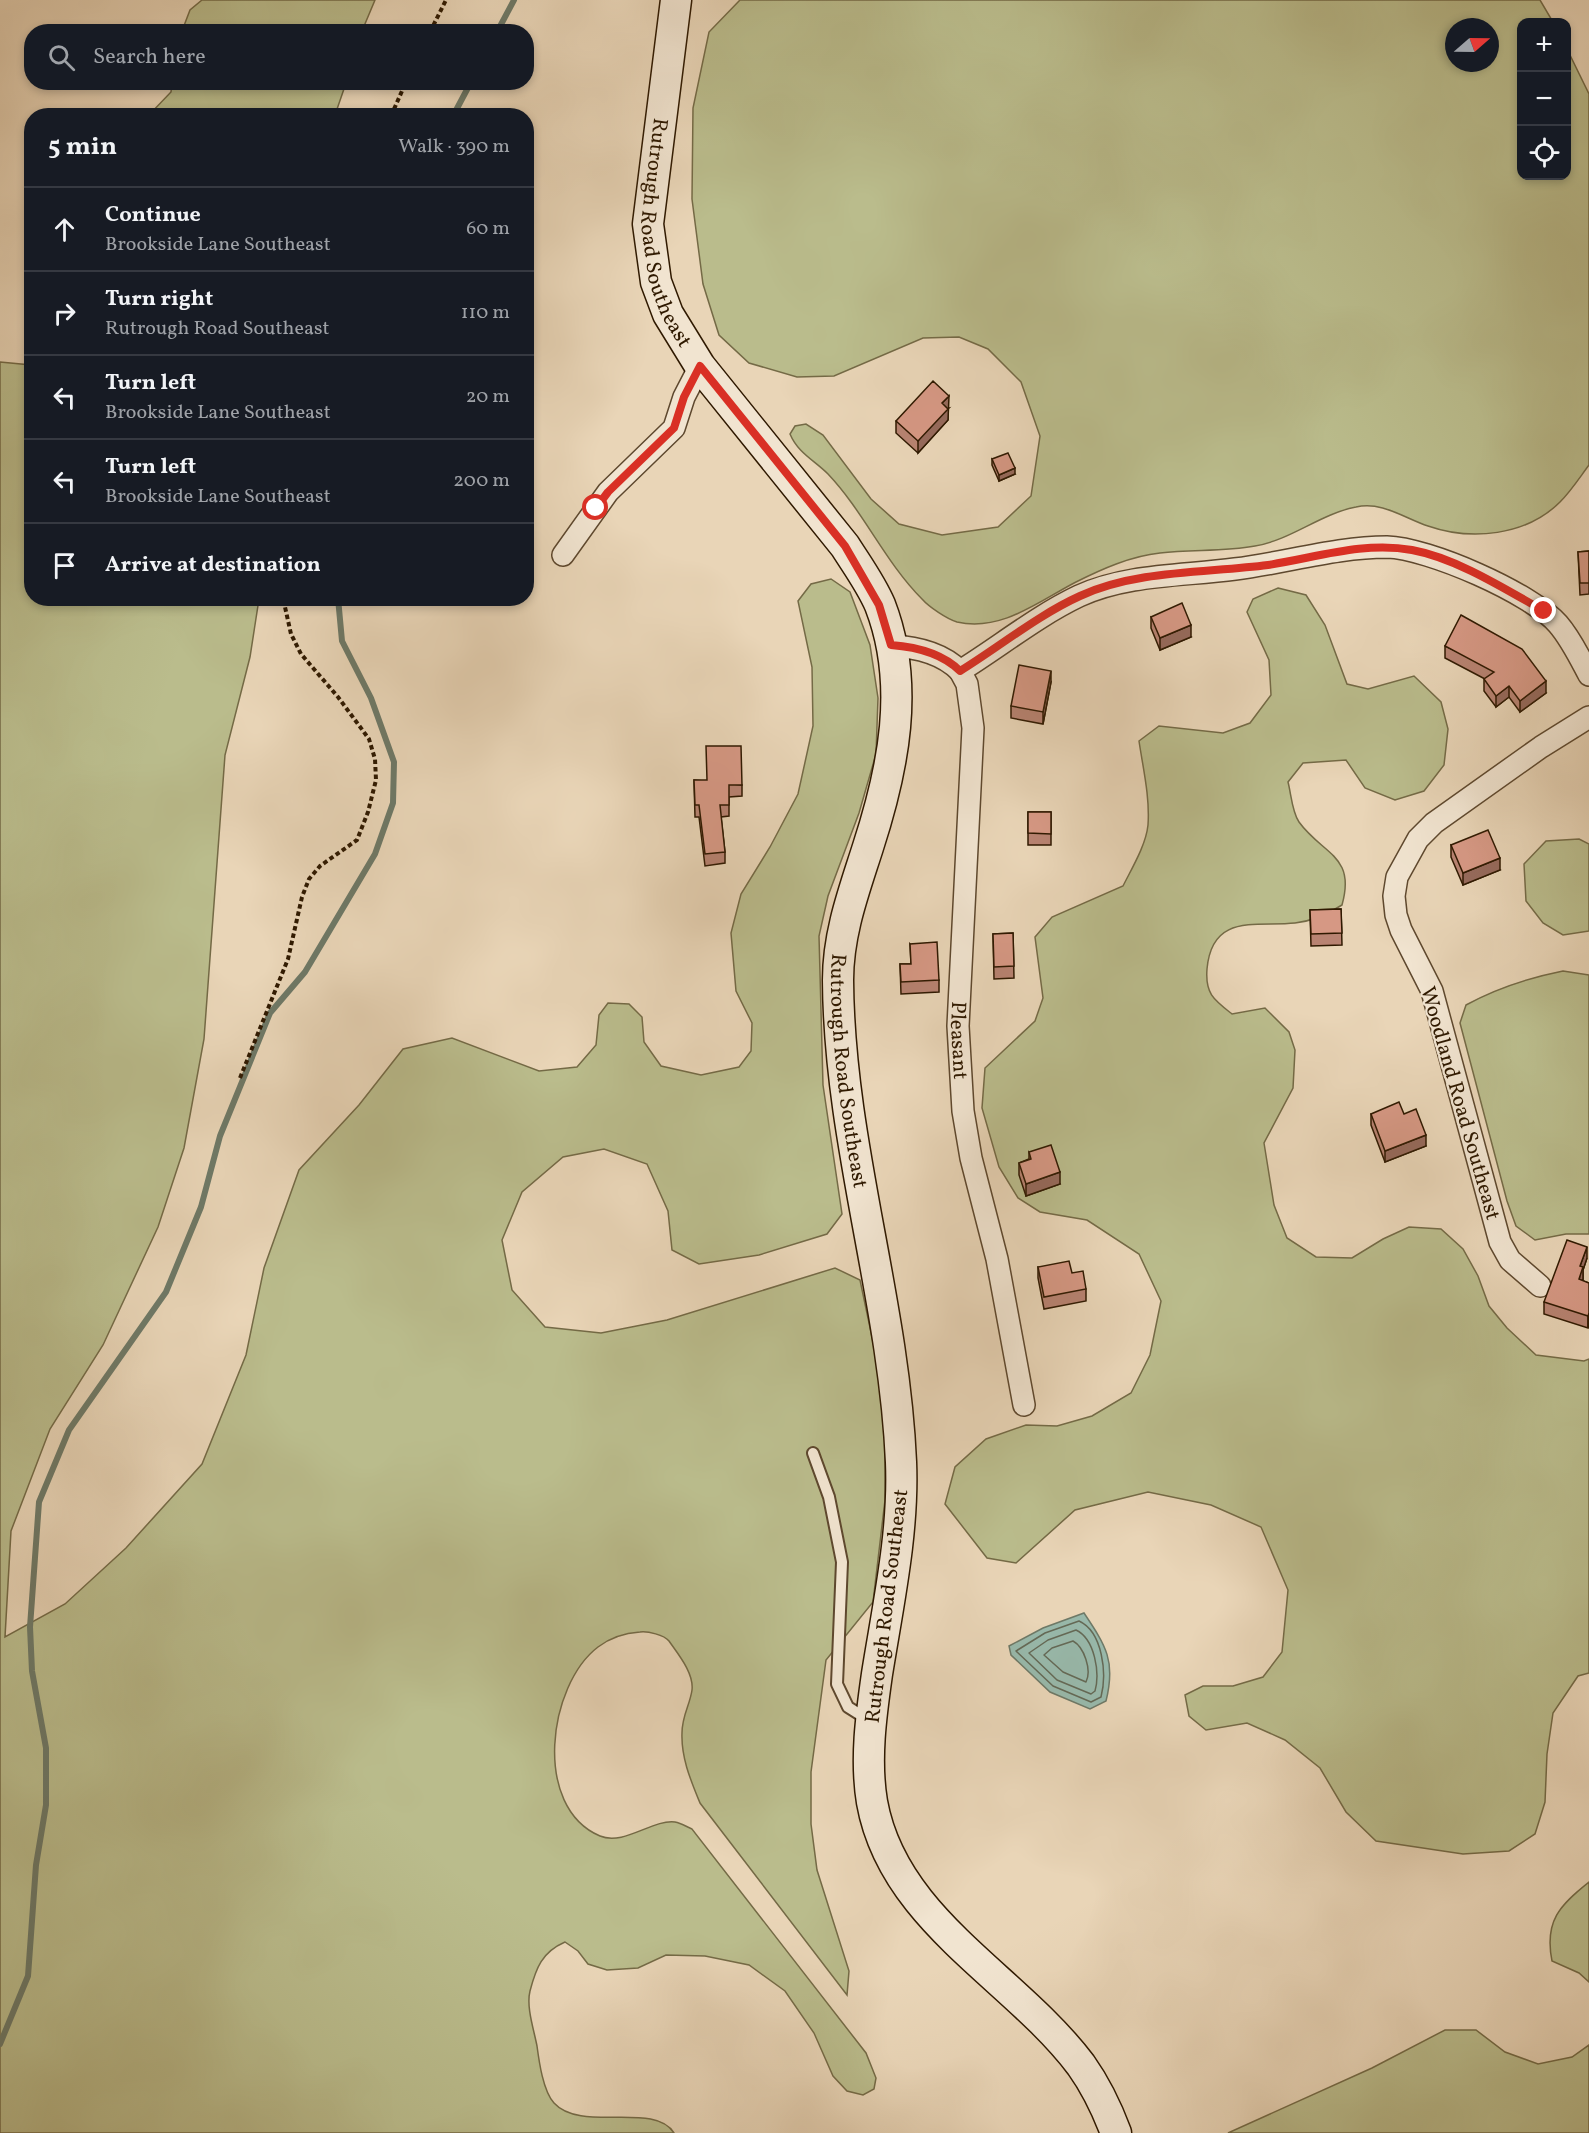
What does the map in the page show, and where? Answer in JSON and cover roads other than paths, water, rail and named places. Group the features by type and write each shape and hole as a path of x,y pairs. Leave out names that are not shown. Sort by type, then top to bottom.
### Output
{"street":[{"name":"Rutrough Road Southeast","path":"676,0 648,224 649,250 656,282 668,314 700,366 845,546 879,605 891,645 895,674 893,755 883,803 846,913 838,977 852,1135 861,1202 886,1324 895,1387 901,1464 894,1563 871,1721 869,1752 873,1805 882,1837 894,1864 915,1897 966,1951 1054,2034 1080,2064 1096,2089 1116,2133"},
{"path":"563,555 608,492 674,428 684,397 700,366"},
{"path":"891,645 906,646 937,654 960,671 1065,604 1105,586 1155,577 1287,562 1363,548 1389,547 1439,557 1544,611 1559,625 1589,675"},
{"name":"Pleasant","path":"960,671 967,684 974,728 958,1026 963,1111 971,1158 997,1259 1024,1405"},
{"name":"Woodland Road Southeast","path":"1540,1286 1510,1260 1500,1242 1432,991 1401,930 1394,896 1397,877 1408,855 1434,823 1541,747 1589,717"}],"lane":[{"path":"813,1453 829,1497 842,1562 837,1684 848,1707 871,1721"}],"water":[{"path":"1084,1613 1107,1654 1110,1675 1106,1701 1090,1709 1050,1692 1011,1655 1009,1646 1043,1628"}],"waterway":[{"path":"501,24 514,0"},
{"path":"457,108 467,90"},
{"path":"0,2044 28,1976 36,1865 46,1805 46,1748 32,1671 30,1627 39,1502 69,1430 166,1292 201,1207 220,1136 270,1013 305,972 375,854 393,803 394,762 371,698 342,641 339,606"}]}
